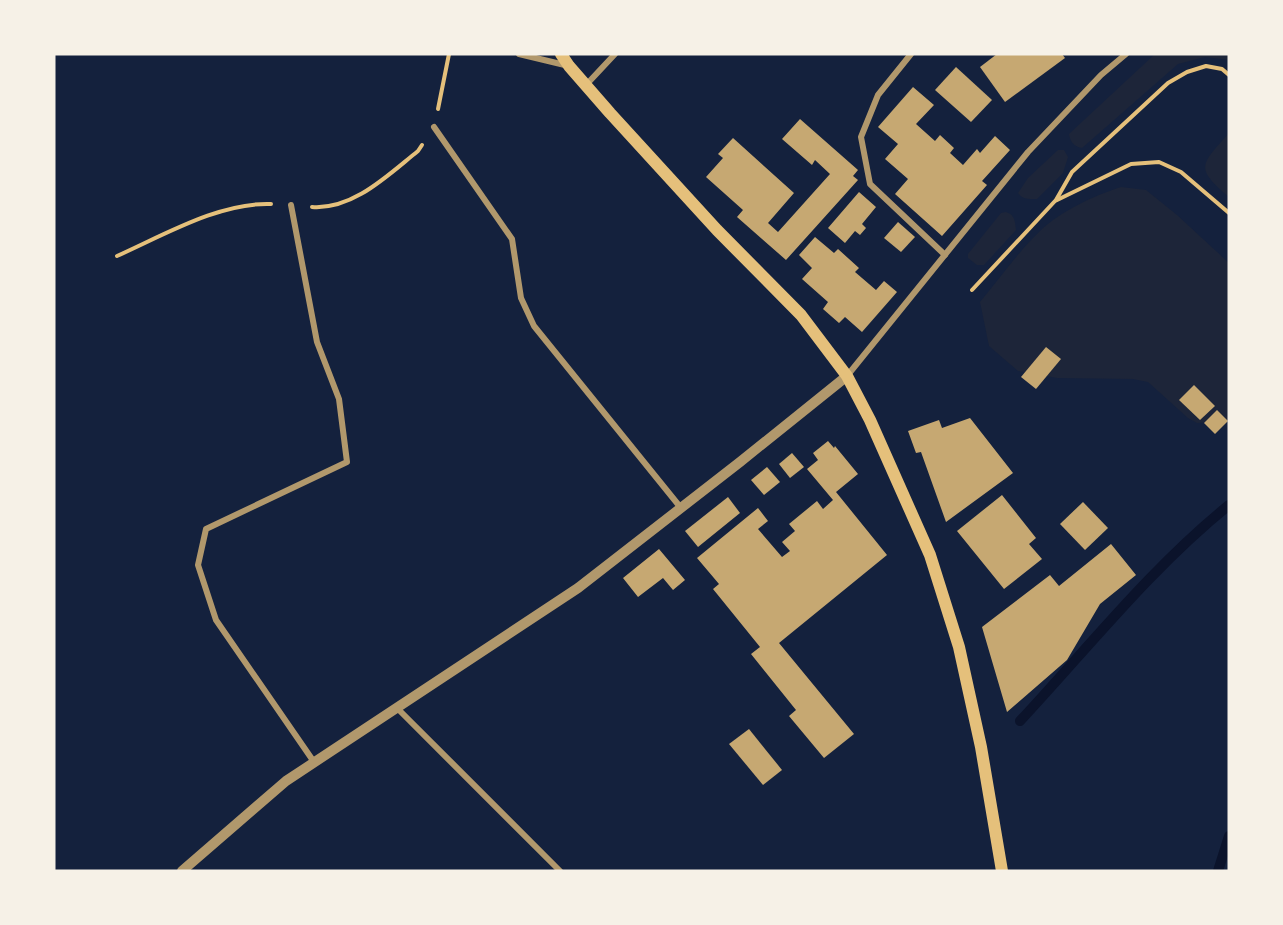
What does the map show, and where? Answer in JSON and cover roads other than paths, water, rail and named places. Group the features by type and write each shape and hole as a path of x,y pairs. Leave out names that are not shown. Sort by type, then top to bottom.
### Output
{"main road":[{"path":"561,54 569,66 717,230 801,315 847,376 870,420 930,555 953,626 981,747 996,824 1002,871"}],"street":[{"path":"519,54 569,66"},
{"path":"586,85 615,54"},
{"path":"911,54 878,95 861,137 870,184 945,255"},
{"path":"182,871 286,781 578,588 847,376 1028,152 1101,75 1126,54"},
{"path":"434,127 512,239 521,298 534,326 681,508"},
{"path":"291,205 317,342 339,399 347,462 206,529 198,565 216,620 314,762"},
{"path":"397,708 560,871"}],"waterway":[{"path":"1020,721 1173,555 1229,505"},
{"path":"1218,871 1229,836"}]}
